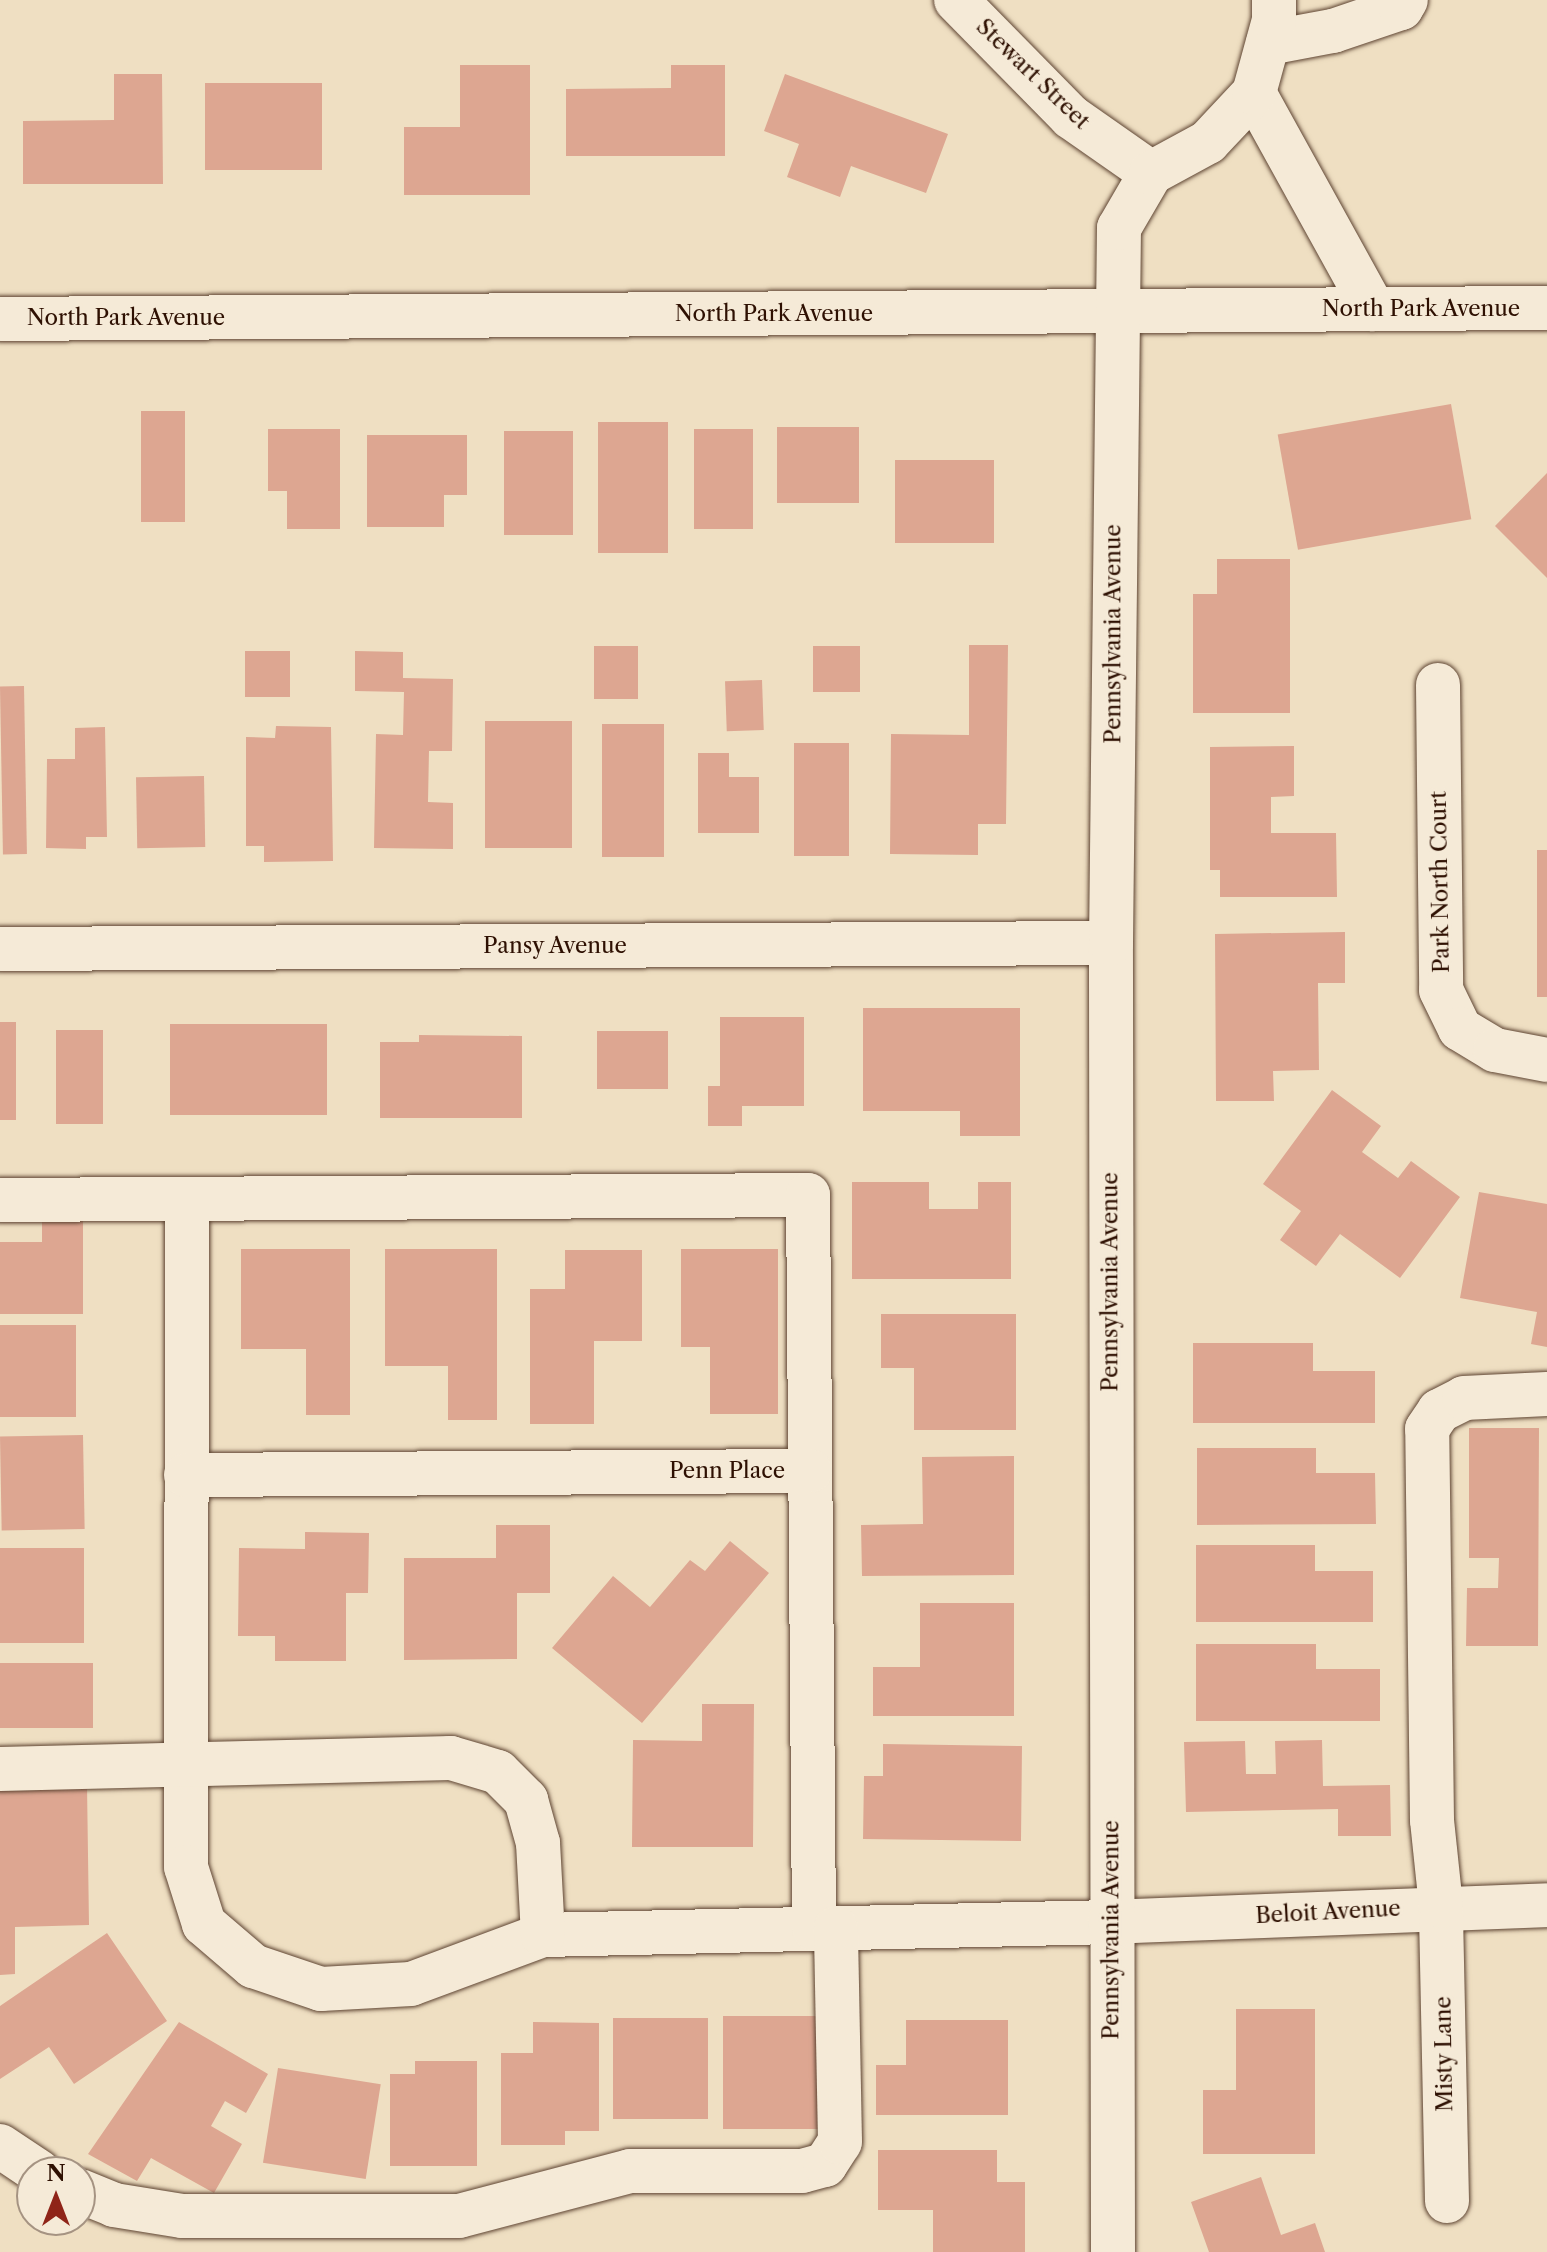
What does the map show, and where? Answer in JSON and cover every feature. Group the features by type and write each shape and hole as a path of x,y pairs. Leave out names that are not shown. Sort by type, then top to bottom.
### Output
{"street":[{"name":"Stewart Street","path":"956,0 1071,117 1151,173"},
{"path":"1151,173 1208,142 1254,93 1268,43 1274,0"},
{"path":"1268,43 1333,31 1401,8 1406,0"},
{"path":"1254,93 1373,309"},
{"name":"Pennsylvania Avenue","path":"1113,2252 1110,1922 1111,943 1115,311 1119,228 1151,173"},
{"name":"North Park Avenue","path":"0,319 1547,308"},
{"name":"Park North Court","path":"1438,685 1441,990 1460,1029 1495,1050 1547,1060"},
{"name":"Pansy Avenue","path":"0,949 1111,943"},
{"path":"0,1200 808,1195 810,1471"},
{"path":"187,1199 186,1867 204,1924 253,1966 321,1989 411,1984 543,1935 1110,1922"},
{"name":"Misty Lane","path":"1447,2201 1441,1906 1432,1820 1427,1429 1439,1411 1464,1398 1547,1394"},
{"name":"Penn Place","path":"96,2198 114,2205 182,2216 459,2216 630,2171 802,2171 825,2165 840,2142 825,1928 810,1471 186,1475"},
{"path":"0,1769 451,1758 498,1772 526,1800 538,1843 543,1935"},
{"name":"Beloit Avenue","path":"1110,1922 1441,1906 1547,1905"}],"building":[{"path":"460,65 530,65 530,195 404,195 404,127 460,127"},
{"path":"671,65 725,65 725,156 566,156 566,89 671,88"},
{"path":"114,74 162,74 163,184 23,184 23,121 114,120"},
{"path":"785,74 948,134 926,193 851,166 840,197 787,177 799,144 764,131"},
{"path":"205,83 322,83 322,170 205,170"},
{"path":"1451,404 1471,519 1298,550 1278,435"},
{"path":"141,411 185,411 185,522 141,522"},
{"path":"598,422 668,422 668,553 598,553"},
{"path":"777,427 859,427 859,503 777,503"},
{"path":"268,429 340,429 340,529 287,529 287,491 268,491"},
{"path":"694,429 753,429 753,529 694,529"},
{"path":"504,431 573,431 573,535 504,535"},
{"path":"367,435 467,435 467,495 444,495 444,527 367,527"},
{"path":"895,460 994,460 994,543 895,543"},
{"path":"1547,473 1547,578 1495,526"},
{"path":"1217,559 1290,559 1290,713 1193,713 1193,594 1217,594"},
{"path":"969,645 1008,645 1006,824 978,824 978,855 890,854 891,734 969,735"},
{"path":"594,646 638,646 638,699 594,699"},
{"path":"813,646 860,646 860,692 813,692"},
{"path":"245,651 290,651 290,697 245,697"},
{"path":"355,651 403,652 403,678 453,679 452,751 429,751 428,802 453,803 453,849 374,848 376,734 403,735 404,692 355,691"},
{"path":"762,680 764,730 727,731 725,681"},
{"path":"0,686 24,686 27,854 3,854"},
{"path":"485,721 572,721 572,848 485,848"},
{"path":"602,724 664,724 664,857 602,857"},
{"path":"276,726 331,727 333,861 264,862 264,846 246,846 246,737 275,738"},
{"path":"105,727 107,837 86,837 86,849 46,848 47,759 75,759 75,728"},
{"path":"794,743 849,743 849,856 794,856"},
{"path":"1294,746 1294,796 1271,797 1271,833 1336,833 1337,897 1220,897 1220,870 1210,870 1210,747"},
{"path":"698,753 729,753 729,777 759,777 759,833 698,833"},
{"path":"204,776 205,847 137,848 136,777"},
{"path":"1537,850 1547,850 1547,997 1537,997"},
{"path":"1345,932 1345,983 1318,983 1319,1070 1273,1071 1274,1101 1216,1101 1215,934"},
{"path":"863,1008 1020,1008 1020,1136 960,1136 960,1111 863,1111"},
{"path":"720,1017 804,1017 804,1106 742,1106 742,1126 708,1126 708,1086 720,1086"},
{"path":"0,1022 16,1022 16,1120 0,1120"},
{"path":"170,1024 327,1024 327,1115 170,1115"},
{"path":"56,1030 103,1030 103,1124 56,1124"},
{"path":"597,1031 668,1031 668,1089 597,1089"},
{"path":"419,1035 522,1036 522,1118 380,1118 380,1042 419,1042"},
{"path":"1332,1090 1381,1126 1362,1152 1398,1178 1411,1161 1460,1197 1400,1278 1340,1234 1316,1266 1280,1240 1301,1211 1263,1184"},
{"path":"852,1182 929,1182 929,1209 978,1209 978,1182 1011,1182 1011,1279 852,1279"},
{"path":"1479,1192 1547,1204 1547,1347 1531,1344 1537,1312 1460,1298"},
{"path":"42,1217 83,1217 83,1314 0,1314 0,1242 42,1242"},
{"path":"241,1249 350,1249 350,1415 306,1415 306,1349 241,1349"},
{"path":"385,1249 497,1249 497,1420 448,1420 448,1366 385,1366"},
{"path":"681,1249 778,1249 778,1414 710,1414 710,1347 681,1347"},
{"path":"565,1250 642,1250 642,1341 594,1341 594,1424 530,1424 530,1289 565,1289"},
{"path":"881,1314 1016,1314 1016,1430 914,1430 914,1368 881,1368"},
{"path":"0,1325 76,1325 76,1417 0,1417"},
{"path":"1193,1343 1313,1343 1313,1371 1375,1371 1375,1423 1193,1423"},
{"path":"1469,1428 1539,1428 1538,1646 1466,1646 1467,1588 1498,1588 1499,1558 1469,1558"},
{"path":"83,1435 85,1529 2,1530 0,1436"},
{"path":"1197,1448 1316,1448 1316,1473 1375,1473 1376,1524 1197,1525"},
{"path":"1014,1456 1014,1575 862,1576 861,1525 923,1524 922,1457"},
{"path":"496,1525 550,1525 550,1593 517,1593 517,1659 404,1660 404,1558 496,1558"},
{"path":"305,1532 369,1533 368,1593 346,1593 346,1661 275,1661 275,1636 238,1636 239,1548 305,1549"},
{"path":"730,1541 769,1573 642,1723 552,1648 613,1576 650,1607 690,1560 705,1571"},
{"path":"1196,1545 1315,1545 1315,1571 1373,1571 1373,1622 1196,1622"},
{"path":"0,1548 84,1548 84,1643 0,1643"},
{"path":"920,1603 1014,1603 1014,1716 873,1716 873,1667 920,1667"},
{"path":"1196,1644 1316,1644 1316,1669 1380,1669 1380,1721 1196,1721"},
{"path":"0,1663 93,1663 93,1728 0,1728"},
{"path":"702,1704 754,1704 753,1847 632,1847 633,1740 702,1741"},
{"path":"1322,1740 1323,1786 1390,1785 1391,1836 1338,1836 1338,1809 1186,1812 1184,1742 1245,1741 1246,1774 1276,1774 1275,1741"},
{"path":"883,1744 1022,1746 1021,1841 863,1839 864,1776 883,1776"},
{"path":"87,1785 89,1925 15,1927 15,1974 0,1975 0,1786"},
{"path":"107,1933 167,2021 74,2084 49,2047 0,2079 0,2006"},
{"path":"1236,2009 1315,2009 1315,2154 1203,2154 1203,2090 1236,2090"},
{"path":"723,2016 818,2016 818,2129 723,2129"},
{"path":"613,2018 708,2018 708,2119 613,2119"},
{"path":"906,2020 1008,2020 1008,2115 876,2115 876,2065 906,2065"},
{"path":"179,2022 268,2074 246,2113 225,2101 211,2126 242,2144 214,2193 151,2158 137,2181 88,2154"},
{"path":"533,2022 599,2023 599,2131 565,2131 565,2145 501,2145 501,2053 533,2053"},
{"path":"415,2061 477,2061 477,2166 390,2166 390,2074 415,2074"},
{"path":"278,2068 381,2084 366,2179 263,2163"},
{"path":"878,2150 997,2150 997,2182 1025,2182 1025,2252 933,2252 933,2210 878,2210"},
{"path":"1261,2177 1281,2235 1315,2223 1325,2252 1209,2252 1191,2202"}]}
